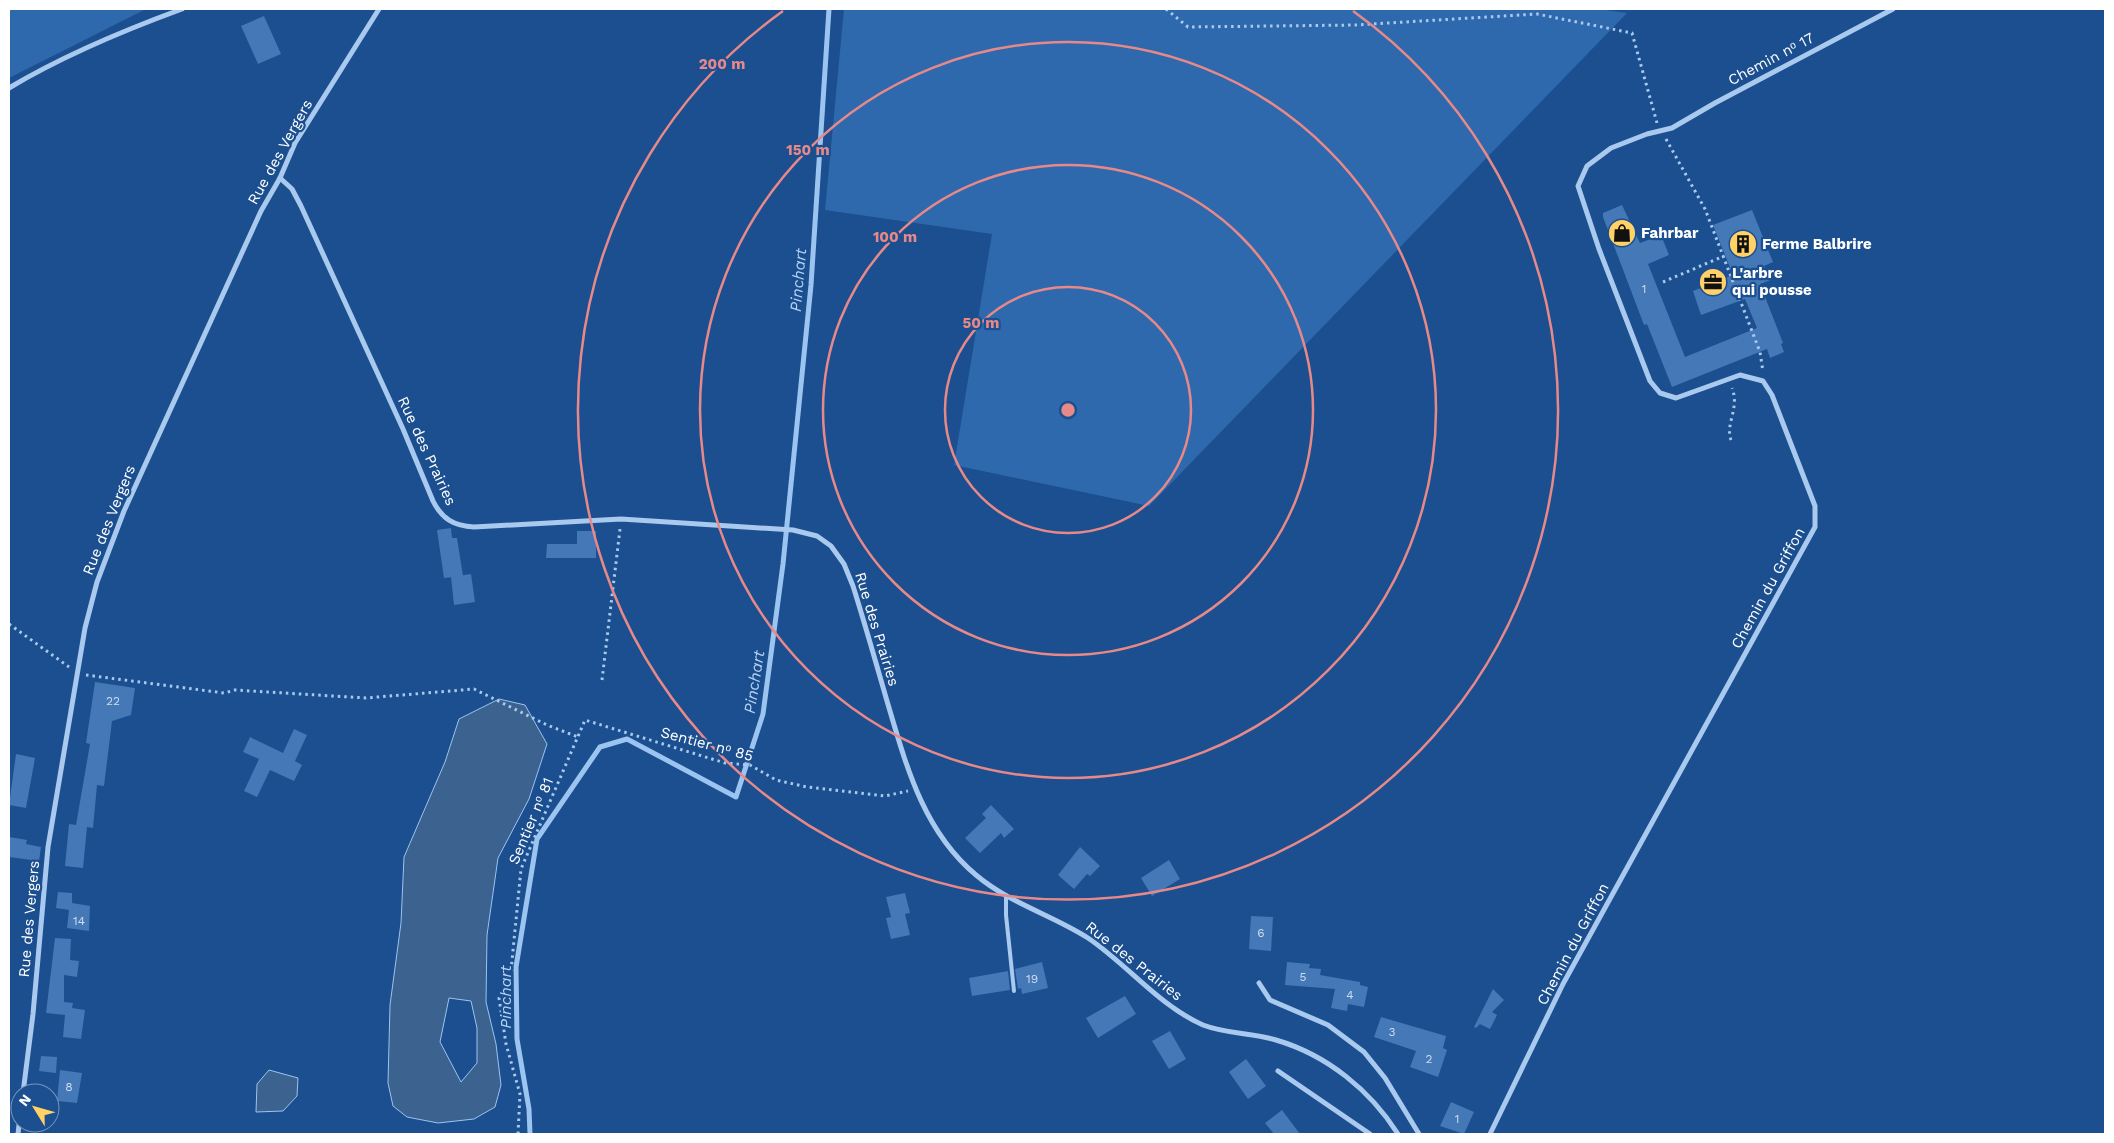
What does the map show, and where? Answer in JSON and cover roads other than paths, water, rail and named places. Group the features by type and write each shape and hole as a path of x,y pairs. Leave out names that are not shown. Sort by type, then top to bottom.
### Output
{"street":[{"path":"9,88 46,65 120,32 182,9"},
{"name":"Rue des Vergers","path":"24,1083 33,1014 48,847 85,628 109,547 261,211 280,178 295,143 379,9"},
{"name":"Chemin nᵒ 17","path":"1764,380 1740,375 1676,398 1660,393 1650,381 1578,186 1586,166 1611,148 1647,134 1672,128 1715,103 1893,9"},
{"name":"Rue des Prairies","path":"280,178 292,189 301,206 439,512 455,524 474,527 621,519 776,528 793,530 824,540 836,552 844,564 860,609 915,789 934,827 950,850 976,875 1006,896 1088,938 1123,964 1164,1001 1191,1019 1206,1026 1276,1040 1325,1061 1368,1096 1398,1134"},
{"name":"Chemin du Griffon","path":"1490,1134 1564,984 1815,527 1814,506 1772,395 1764,380"},
{"path":"1259,983 1270,1000 1328,1025 1364,1052 1385,1078 1419,1134"},
{"path":"1278,1071 1370,1134"}],"lane":[{"path":"1006,896 1006,915 1014,992"}],"waterway":[{"name":"Pinchart","path":"530,1134 529,1109 517,1039 516,967 537,839 600,747 627,739 736,797 763,714 783,564 811,285 829,9"}],"place":[{"name":"Fahrbar","path":"1622,233"},
{"name":"Ferme Balbrire","path":"1743,244"},
{"name":"L'arbre qui pousse","path":"1713,282"}]}
